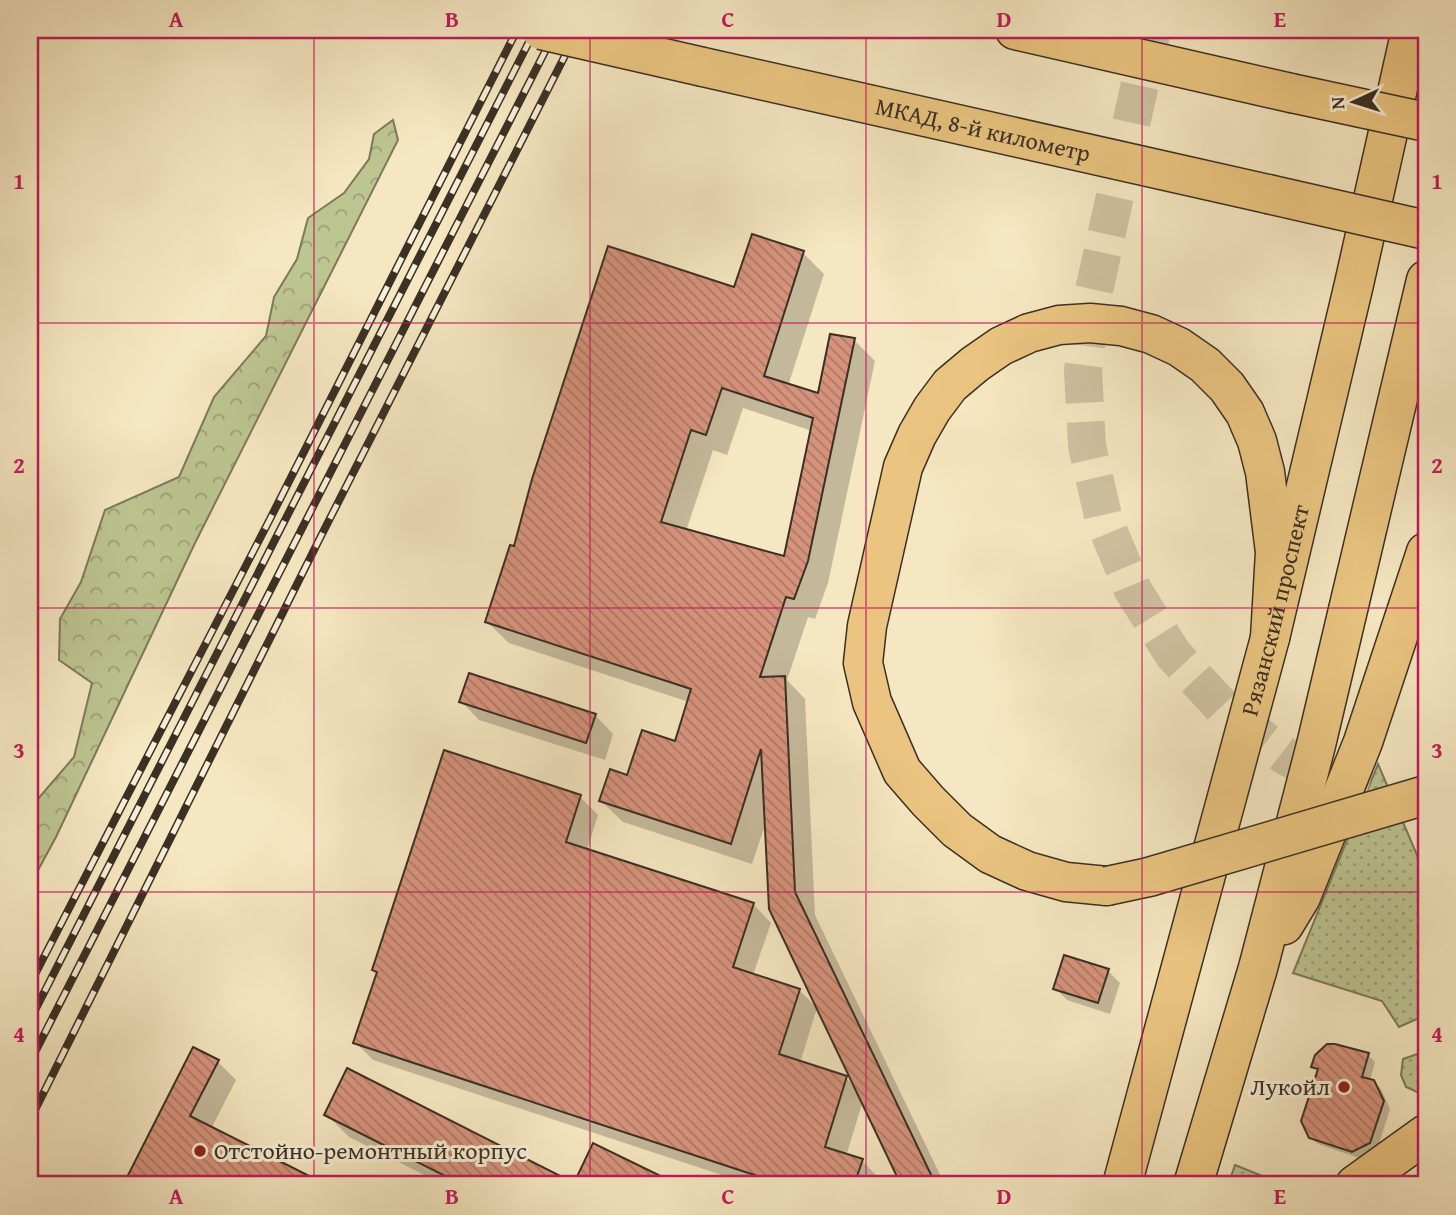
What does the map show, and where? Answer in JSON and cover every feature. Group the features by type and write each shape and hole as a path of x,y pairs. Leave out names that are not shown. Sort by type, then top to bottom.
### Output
{"main road":[{"name":"МКАД, 8-й километр","path":"541,30 1426,230"},
{"path":"1015,30 1426,122"},
{"name":"Рязанский проспект","path":"1122,1185 1270,638 1411,30"},
{"path":"1193,1185 1258,968 1316,745 1426,280"},
{"path":"1270,638 1275,552 1265,471 1257,441 1245,413 1227,387 1205,365 1179,347 1151,334 1121,326 1090,323 1059,325 1029,333 1001,346 950,385 932,409 903,467 867,626 863,663 872,702 902,771 957,830 990,853 1027,871 1066,882 1107,886 1149,877 1426,795"},
{"path":"1258,968 1301,897 1315,864 1363,742 1426,552"},
{"path":"1356,1185 1426,1134"}],"green space":[{"path":"393,120 398,140 195,543 56,837 30,885 30,808 74,757 92,683 59,660 60,619 81,582 105,510 179,477 214,397 266,336 274,297 297,259 308,218 344,193 369,159 374,134"},
{"path":"1378,764 1426,876 1426,1015 1399,1027 1382,1001 1293,973"},
{"path":"1426,1051 1426,1096 1406,1087 1401,1075 1403,1059"},
{"path":"1235,1165 1285,1185 1228,1185"}],"building":[{"path":"752,234 804,251 764,376 818,393 830,334 855,338 808,561 794,599 786,597 760,677 785,676 795,892 936,1185 901,1185 769,909 761,749 731,844 599,801 610,769 627,775 642,730 675,741 691,689 485,622 510,545 514,546 532,479 608,246 734,287","holes":["722,388 813,418 784,556 661,522 691,430 706,435"]},
{"path":"469,673 596,714 586,743 459,702"},
{"path":"444,750 581,795 566,842 754,903 733,967 800,989 779,1054 847,1076 825,1147 863,1159 854,1185 785,1185 353,1043 377,972 372,970"},
{"path":"1064,955 1109,969 1098,1003 1053,989"},
{"path":"1327,1044 1369,1053 1362,1077 1374,1080 1384,1101 1370,1143 1352,1152 1309,1138 1301,1121 1318,1069 1311,1067 1315,1055"},
{"name":"Отстойно-ремонтный корпус","path":"193,1047 219,1060 190,1116 327,1185 123,1185"},
{"path":"347,1068 574,1183 593,1143 679,1185 463,1185 324,1115"}],"tunnel":[{"path":"1152,30 1093,295 1083,370 1087,446 1104,520 1133,590 1173,654 1225,710 1285,756 1352,791 1377,798"}],"railway":[{"path":"30,984 270,519 517,30"},
{"path":"30,1020 535,30"},
{"path":"30,1062 556,30"},
{"path":"30,1120 320,538 578,30"}],"place":[{"name":"Лукойл","path":"1344,1087"},
{"name":"Отстойно-ремонтный корпус","path":"200,1151"}]}
